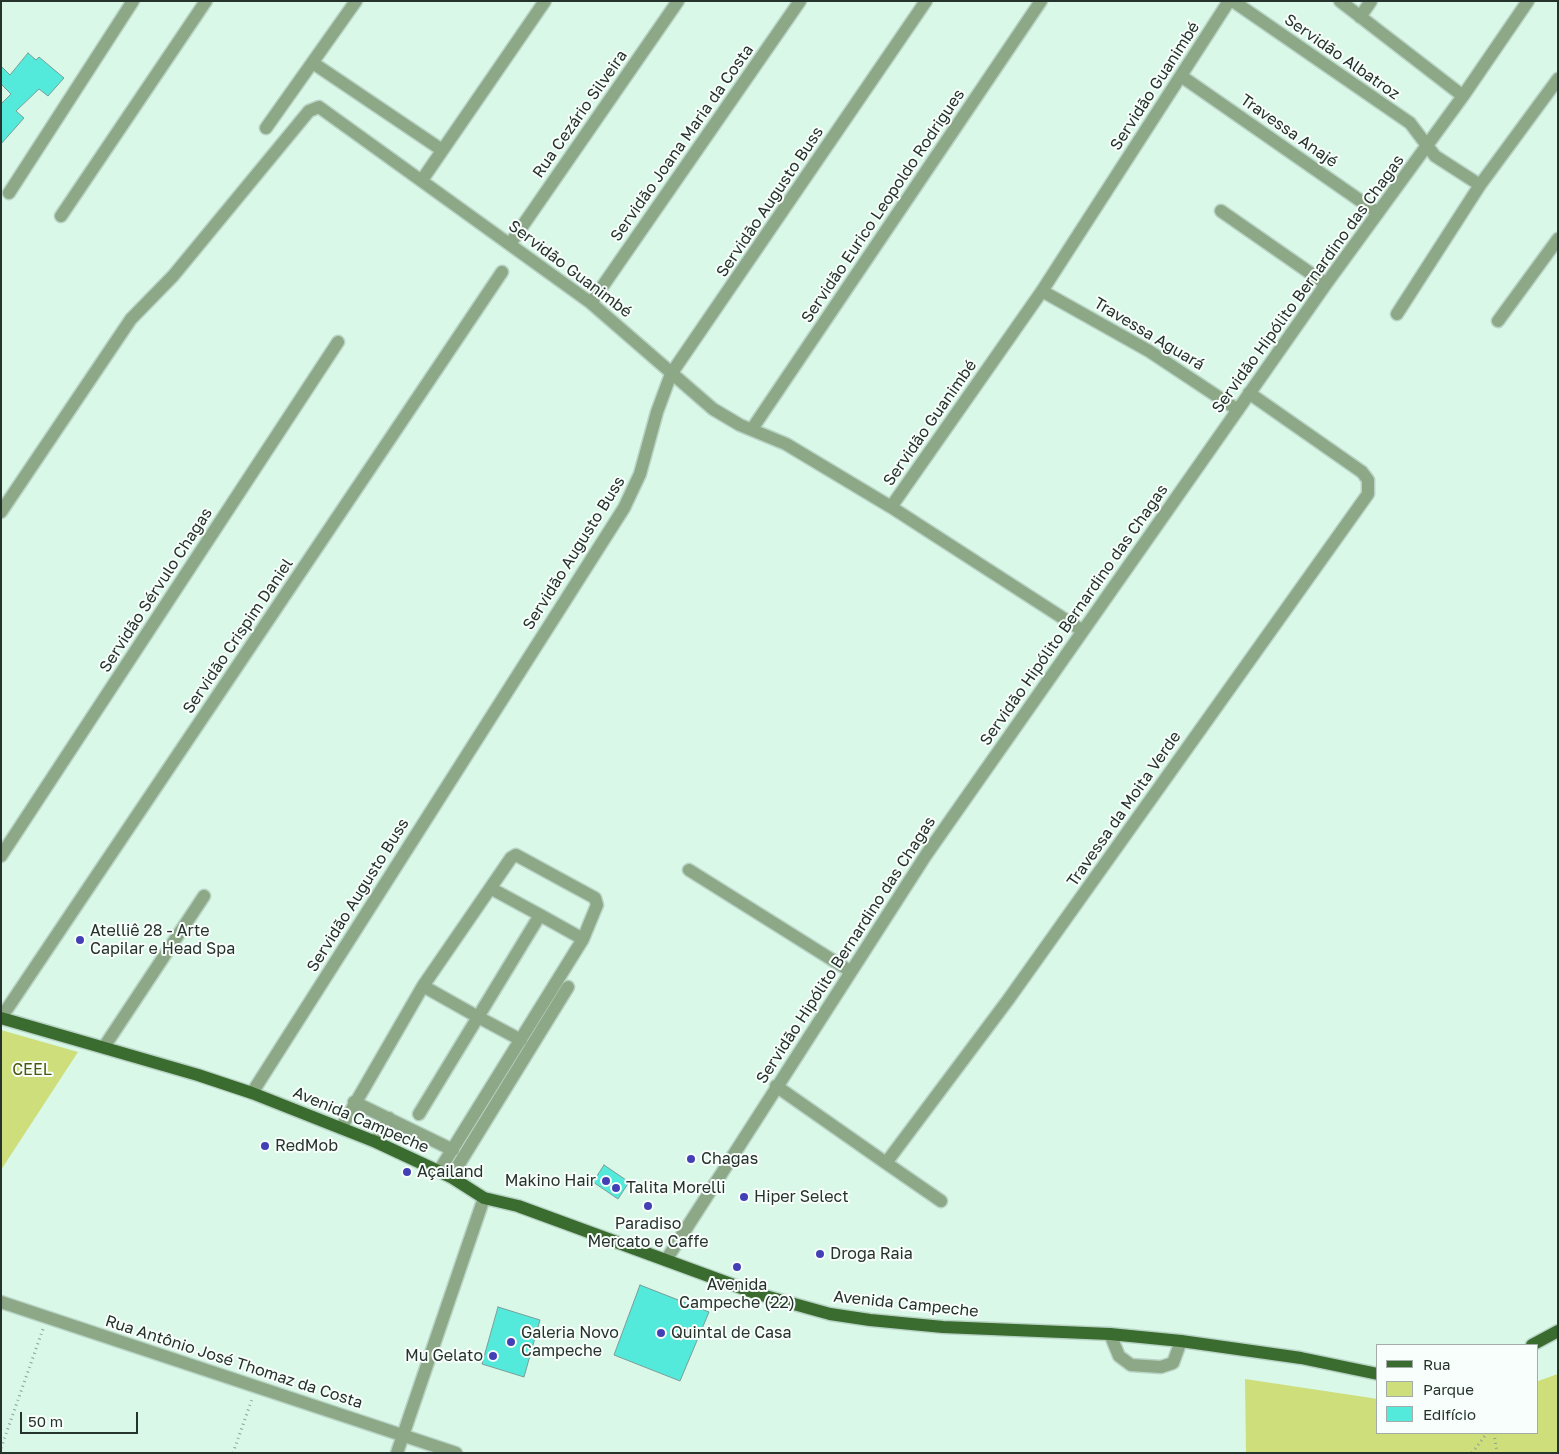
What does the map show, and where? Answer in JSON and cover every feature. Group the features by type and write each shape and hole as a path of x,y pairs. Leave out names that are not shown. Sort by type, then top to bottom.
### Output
{"main road":[{"name":"Avenida Campeche","path":"1,1018 104,1047 252,1093 376,1142 451,1177 484,1198 518,1206 758,1294 852,1318 943,1327 1110,1334 1181,1341 1301,1358 1376,1374"},
{"path":"1534,1344 1558,1331"}],"street":[{"path":"9,193 133,1"},
{"path":"61,216 206,1"},
{"path":"266,128 356,1"},
{"path":"422,180 545,1"},
{"name":"Rua Cezário Silveira","path":"510,244 678,1"},
{"name":"Servidão Joana Maria da Costa","path":"591,303 800,1"},
{"name":"Servidão Augusto Buss","path":"252,1093 624,508 640,474 659,406 672,374 926,1"},
{"name":"Servidão Eurico Leopoldo Rodrigues","path":"752,429 1041,1"},
{"name":"Servidão Guanimbé","path":"1,512 131,319 173,276 314,107 324,109 591,303 713,409 740,425 786,444 891,507 1042,291 1229,1"},
{"name":"Servidão Albatroz","path":"1233,1 1410,123 1435,156 1480,186"},
{"path":"1340,1 1463,96"},
{"path":"1360,17 1372,1"},
{"name":"Servidão Hipólito Bernardino das Chagas","path":"666,1260 850,970 926,855 1249,393 1463,96 1528,1"},
{"path":"312,63 442,150"},
{"name":"Travessa Anajé","path":"1181,76 1378,212"},
{"path":"1397,314 1480,186 1558,79"},
{"path":"1220,212 1326,284"},
{"path":"1498,321 1557,242"},
{"name":"Servidão Crispim Daniel","path":"1,1018 502,272"},
{"name":"Travessa Aguará","path":"1042,291 1150,350 1238,410"},
{"name":"Servidão Sérvulo Chagas","path":"1,856 338,342"},
{"name":"Travessa da Moita Verde","path":"886,1162 1008,1000 1368,494 1368,480 1362,472 1249,393"},
{"path":"891,507 1083,631"},
{"path":"340,1128 423,986 492,889 511,858 516,855 595,898 597,905 584,939 439,1171"},
{"path":"689,870 850,970"},
{"path":"492,889 584,939"},
{"path":"104,1047 204,896"},
{"path":"419,1114 540,915"},
{"path":"423,986 520,1040"},
{"path":"451,1177 568,987"},
{"path":"776,1086 942,1201"},
{"path":"354,1102 453,1150"},
{"path":"376,1142 389,1118"},
{"path":"397,1453 484,1198"},
{"name":"Rua Antônio José Thomaz da Costa","path":"1,1302 456,1453"},
{"path":"1110,1334 1119,1356 1131,1365 1161,1367 1173,1363 1181,1341"}],"path":[{"path":"1,1448 47,1317"},
{"path":"233,1453 256,1386"},
{"path":"1472,1453 1486,1434"},
{"path":"1494,1434 1497,1453"}],"green space":[{"name":"CEEL","path":"1,1030 78,1052 1,1170"},
{"path":"1558,1374 1558,1453 1246,1453 1245,1379 1376,1399 1376,1434 1539,1434 1539,1381"}],"building":[{"path":"28,53 36,60 39,57 64,78 48,96 39,89 16,111 24,118 1,144 1,104 11,94 1,84 1,66 10,75"},
{"path":"604,1165 629,1182 618,1199 593,1182"},
{"name":"Quintal de Casa","path":"640,1285 709,1312 680,1381 614,1355"},
{"name":"Galeria Novo Campeche","path":"498,1307 540,1320 524,1377 482,1364"}],"place":[{"name":"Atelliê 28 - Arte Capilar e Head Spa","path":"80,940"},
{"name":"RedMob","path":"265,1146"},
{"name":"Chagas","path":"691,1159"},
{"name":"Açailand","path":"407,1172"},
{"name":"Makino Hair","path":"606,1181"},
{"name":"Talita Morelli","path":"616,1188"},
{"name":"Hiper Select","path":"744,1197"},
{"name":"Paradiso Mercato e Caffe","path":"648,1206"},
{"name":"Droga Raia","path":"820,1254"},
{"name":"Avenida Campeche (22)","path":"737,1267"},
{"name":"Quintal de Casa","path":"661,1333"},
{"name":"Galeria Novo Campeche","path":"511,1342"},
{"name":"Mu Gelato","path":"493,1356"}]}
